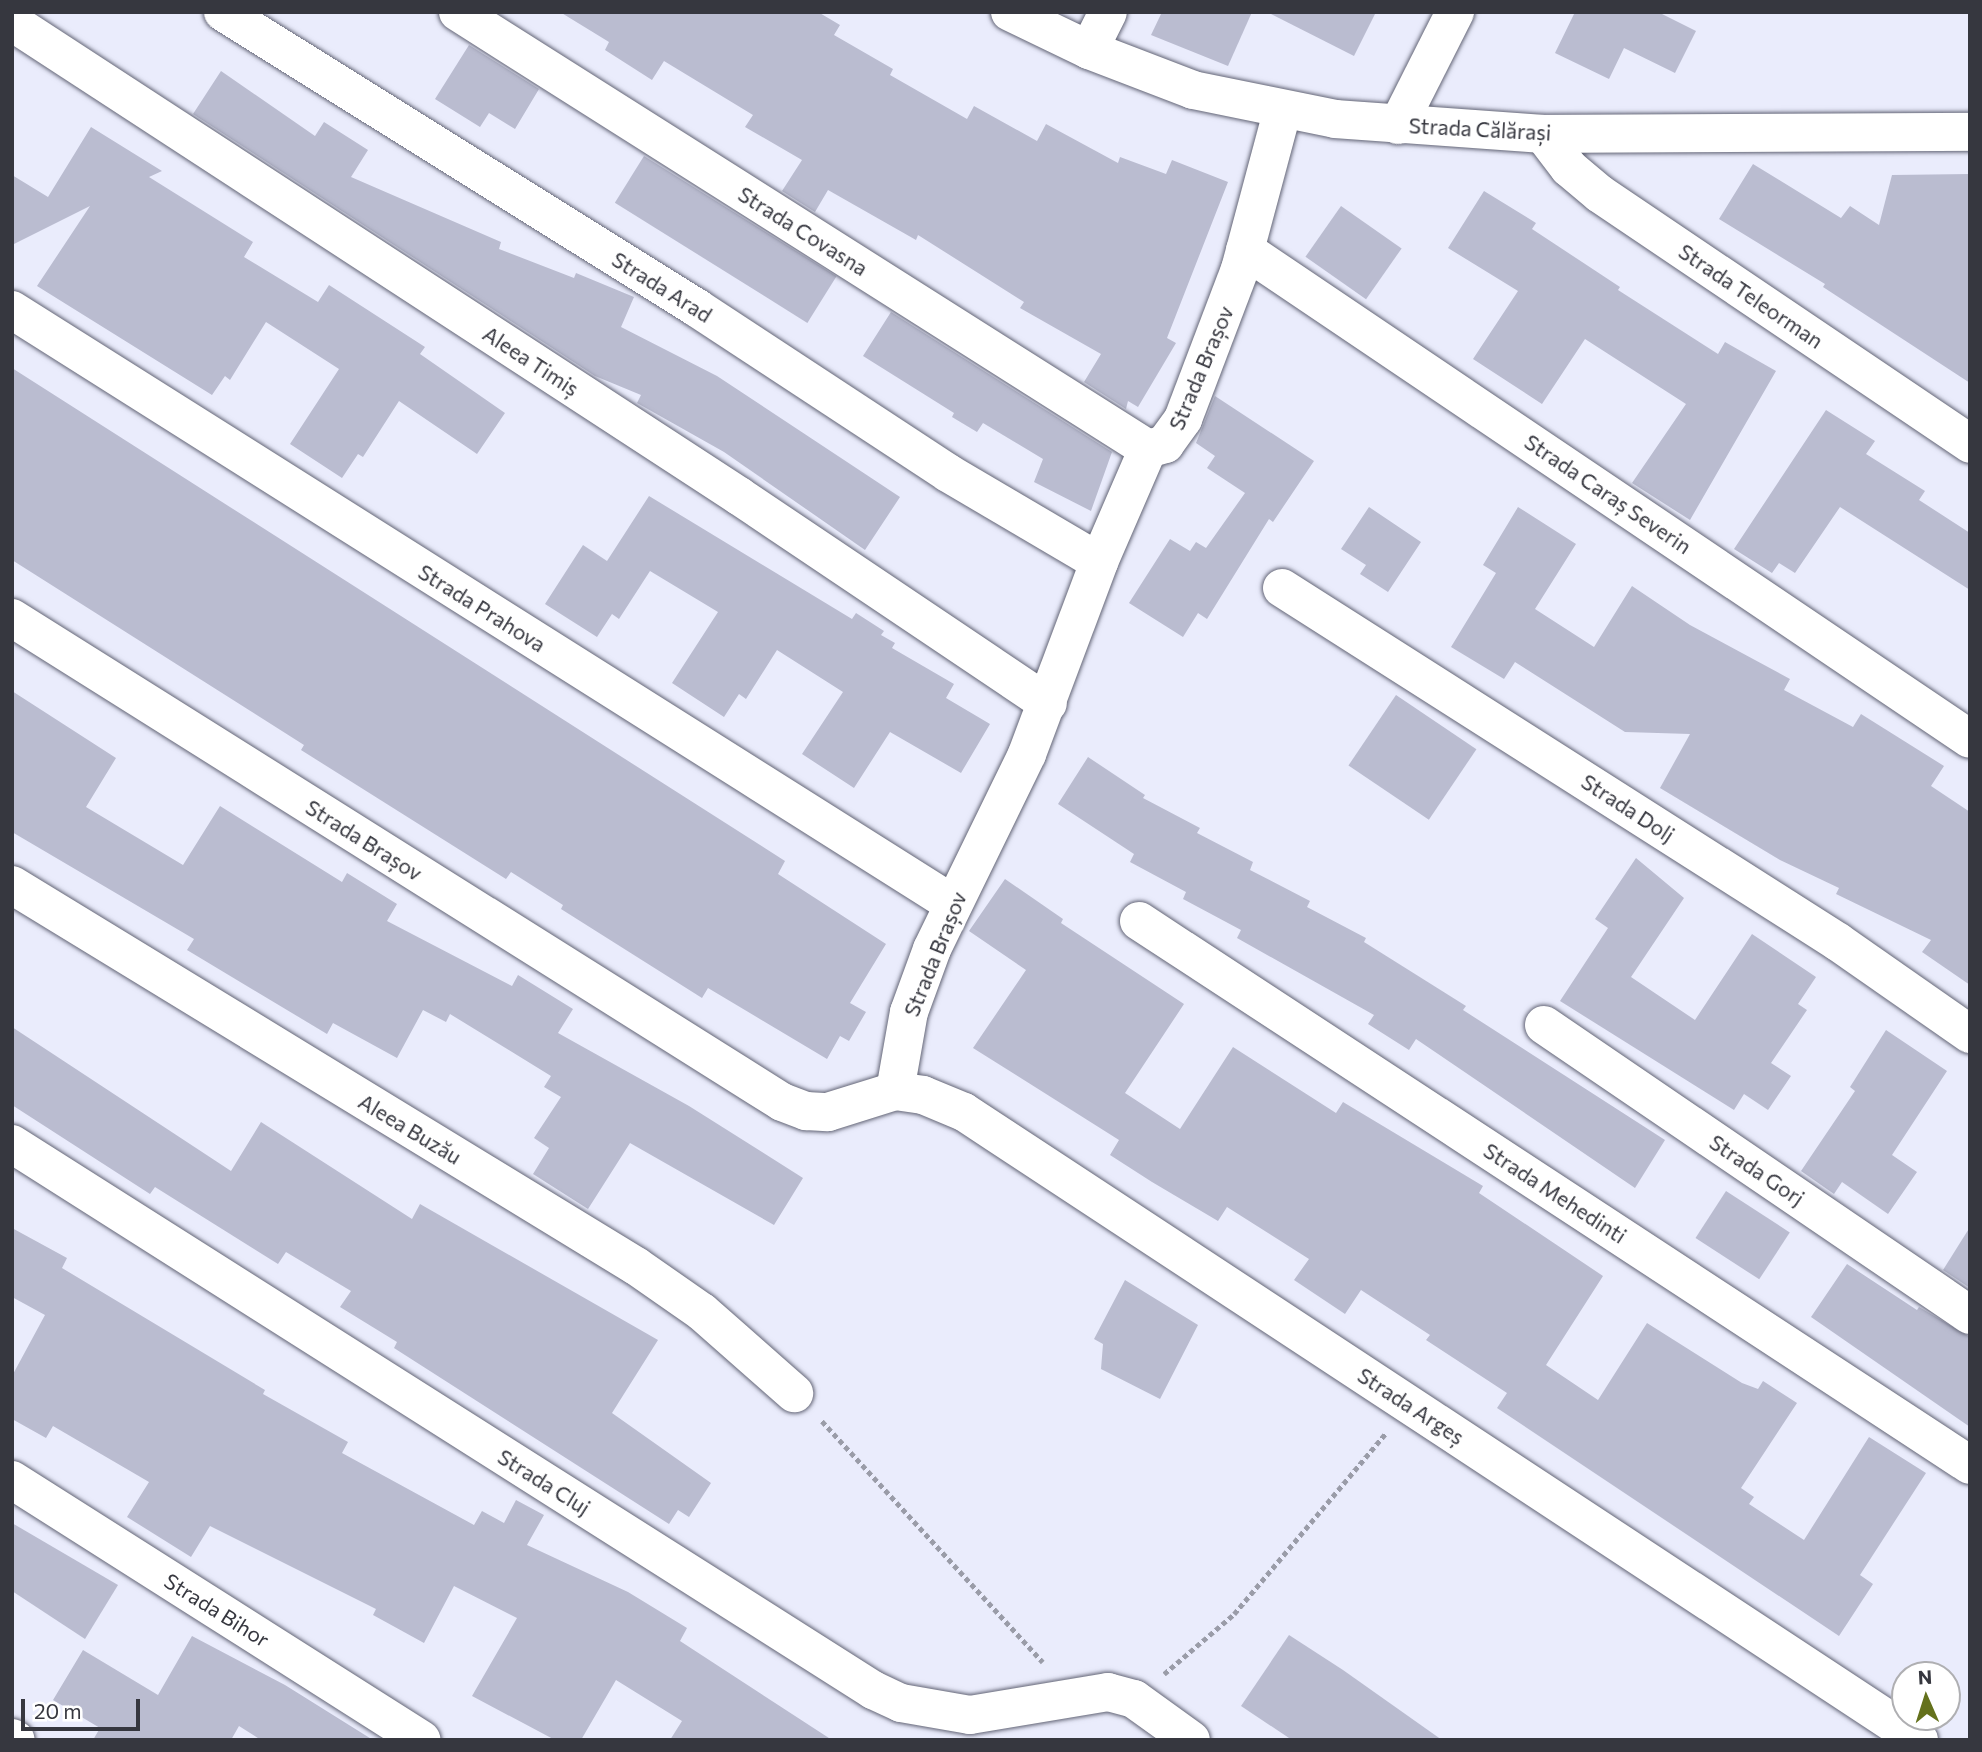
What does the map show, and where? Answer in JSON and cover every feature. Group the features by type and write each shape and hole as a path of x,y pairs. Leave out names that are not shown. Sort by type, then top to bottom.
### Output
{"street":[{"name":"Strada Arad","path":"223,12 685,301 948,473 1099,562"},
{"name":"Strada Covasna","path":"458,12 1148,449"},
{"name":"Strada Călărași","path":"1010,12 1089,50 1193,90 1282,112 1398,125 1544,134 1970,132"},
{"path":"1089,50 1108,12"},
{"path":"1398,125 1455,12"},
{"name":"Aleea Timiș","path":"12,22 740,496 1048,704"},
{"name":"Strada Brașov","path":"12,618 782,1102 806,1111 828,1112 895,1091 909,1012 953,904 1048,704 1099,562 1148,449 1165,443 1183,419 1245,250 1282,112"},
{"name":"Strada Teleorman","path":"1544,134 1570,168 1600,194 1970,444"},
{"name":"Strada Caraș Severin","path":"1245,250 1970,739"},
{"name":"Strada Prahova","path":"12,310 953,904"},
{"name":"Strada Dolj","path":"1282,588 1838,942 1970,1034"},
{"name":"Aleea Buzău","path":"12,885 635,1266 702,1312 794,1393"},
{"name":"Strada Mehedinti","path":"1139,921 1970,1465"},
{"name":"Strada Gorj","path":"1544,1026 1970,1315"},
{"name":"Strada Argeș","path":"895,1091 923,1095 964,1112 1919,1740"},
{"name":"Strada Cluj","path":"12,1144 873,1690 901,1703 970,1714 1070,1696 1121,1696"},
{"name":"Strada Bihor","path":"12,1480 422,1740"},
{"path":"1121,1696 1191,1740"}],"path":[{"path":"794,1393 954,1561 1070,1696"},
{"path":"1121,1696 1234,1614 1410,1405"}],"building":[{"path":"560,12 818,12 840,25 834,35 893,69 890,75 967,119 974,106 1037,141 1046,124 1118,163 1120,157 1166,174 1172,160 1228,182 1167,338 1176,343 1138,407 1128,401 1126,409 1084,382 1101,354 1020,308 1024,302 918,235 916,240 828,190 815,212 782,191 802,160 745,127 753,115 664,61 652,80 605,50 609,42"},
{"path":"1162,12 1252,12 1228,66 1151,35"},
{"path":"1267,12 1376,12 1354,56"},
{"path":"1575,12 1658,12 1696,31 1675,73 1624,48 1609,79 1555,53"},
{"path":"469,45 539,89 515,129 489,113 480,127 435,99"},
{"path":"221,71 315,136 324,122 368,150 351,177 501,242 499,249 574,278 576,273 634,297 621,327 717,376 900,497 865,550 724,452 637,403 641,395 595,376 193,114"},
{"path":"91,127 162,171 149,177 253,242 244,257 318,302 329,285 425,347 420,354 505,413 477,454 399,401 363,457 358,454 342,478 290,444 339,369 266,322 230,380 225,376 212,395 37,286 90,206 12,245 12,175 48,197"},
{"path":"644,156 837,276 807,323 615,203"},
{"path":"1753,164 1841,218 1850,206 1879,225 1892,175 1970,174 1970,383 1823,287 1825,284 1719,219"},
{"path":"1484,191 1536,223 1532,229 1620,287 1618,290 1718,354 1725,342 1776,371 1690,520 1632,483 1686,404 1585,339 1542,404 1473,359 1518,291 1448,248"},
{"path":"1341,206 1402,248 1366,299 1305,257"},
{"path":"891,312 1112,452 1091,511 1034,482 1043,459 983,423 977,432 952,417 954,413 863,356"},
{"path":"12,368 785,861 778,874 886,944 850,1003 866,1012 849,1041 840,1036 827,1059 708,988 702,998 561,909 563,905 511,872 506,879 301,750 304,745 12,560"},
{"path":"1215,396 1314,461 1273,522 1269,519 1207,619 1198,613 1183,637 1129,603 1170,539 1190,551 1196,542 1206,548 1245,493 1207,468 1215,456 1196,443"},
{"path":"1826,410 1875,441 1866,454 1925,491 1919,500 1970,533 1970,590 1840,507 1795,573 1779,563 1772,573 1734,549"},
{"path":"649,496 852,619 856,613 884,631 881,635 895,643 892,648 954,684 946,698 990,724 961,773 890,732 854,788 802,754 843,692 777,650 746,699 739,694 724,717 672,683 718,612 650,571 619,619 612,614 597,637 545,604 583,545 607,561"},
{"path":"1369,507 1421,542 1388,592 1360,574 1366,565 1341,549"},
{"path":"1518,507 1576,544 1535,609 1594,647 1632,586 1690,625 1790,679 1784,690 1853,727 1861,714 1944,766 1931,786 1970,812 1970,985 1922,952 1931,940 1836,894 1839,888 1780,860 1660,788 1690,734 1625,732 1515,662 1504,679 1451,647 1496,573 1483,565"},
{"path":"12,691 116,758 86,807 183,865 220,806 342,882 347,873 397,904 387,921 512,986 518,975 573,1009 558,1033 689,1106 803,1178 774,1225 630,1143 588,1209 533,1174 549,1148 534,1138 561,1097 544,1087 551,1076 450,1014 446,1022 423,1010 397,1058 333,1023 327,1034 187,950 194,939 12,832"},
{"path":"1396,695 1476,749 1429,820 1348,765"},
{"path":"1088,757 1145,795 1143,798 1200,828 1197,833 1253,862 1250,870 1310,901 1307,907 1366,938 1364,942 1466,1006 1463,1010 1665,1140 1635,1188 1416,1039 1409,1050 1368,1024 1374,1015 1237,938 1241,930 1183,899 1186,892 1130,862 1134,854 1058,804"},
{"path":"1636,858 1684,898 1631,977 1695,1020 1752,934 1816,977 1798,1004 1807,1010 1771,1063 1791,1076 1768,1110 1744,1094 1734,1110 1560,1001 1608,928 1595,919"},
{"path":"1005,879 1063,919 1061,923 1184,1004 1125,1093 1180,1129 1233,1047 1336,1113 1343,1102 1483,1186 1479,1193 1603,1276 1546,1365 1598,1400 1647,1323 1742,1383 1758,1389 1763,1381 1797,1403 1741,1488 1754,1497 1749,1504 1804,1540 1869,1437 1926,1473 1860,1575 1873,1584 1839,1636 1497,1408 1507,1393 1426,1340 1430,1335 1361,1290 1345,1314 1294,1280 1309,1259 1227,1207 1218,1221 1152,1182 1110,1155 1119,1140 973,1048 1026,970 969,931"},
{"path":"12,1027 231,1171 261,1122 412,1219 420,1204 658,1340 612,1413 711,1483 689,1517 678,1510 669,1524 394,1348 397,1342 340,1307 351,1291 286,1252 278,1264 155,1187 150,1194 12,1105"},
{"path":"1886,1030 1947,1071 1892,1155 1917,1172 1888,1214 1842,1182 1834,1194 1801,1171 1855,1091 1850,1087"},
{"path":"1726,1191 1790,1232 1759,1279 1696,1238"},
{"path":"1970,1227 1970,1288 1943,1270"},
{"path":"12,1228 67,1258 62,1268 265,1390 263,1394 348,1442 342,1453 474,1525 482,1511 504,1523 516,1500 544,1515 527,1545 628,1592 687,1628 680,1641 832,1740 670,1740 682,1721 616,1680 581,1740 555,1740 472,1696 517,1618 454,1586 424,1643 373,1615 376,1609 210,1526 191,1557 127,1517 149,1482 53,1426 46,1438 12,1419 12,1376 45,1315 12,1297"},
{"path":"1847,1264 1917,1310 1919,1307 1970,1337 1970,1427 1811,1317"},
{"path":"1125,1280 1198,1325 1160,1399 1101,1369 1103,1344 1094,1339"},
{"path":"12,1523 118,1585 85,1639 12,1591"},
{"path":"1289,1635 1442,1740 1292,1740 1241,1706"},
{"path":"192,1636 285,1685 373,1740 261,1740 239,1726 231,1740 93,1740 100,1728 53,1700 83,1650 158,1695"}]}
